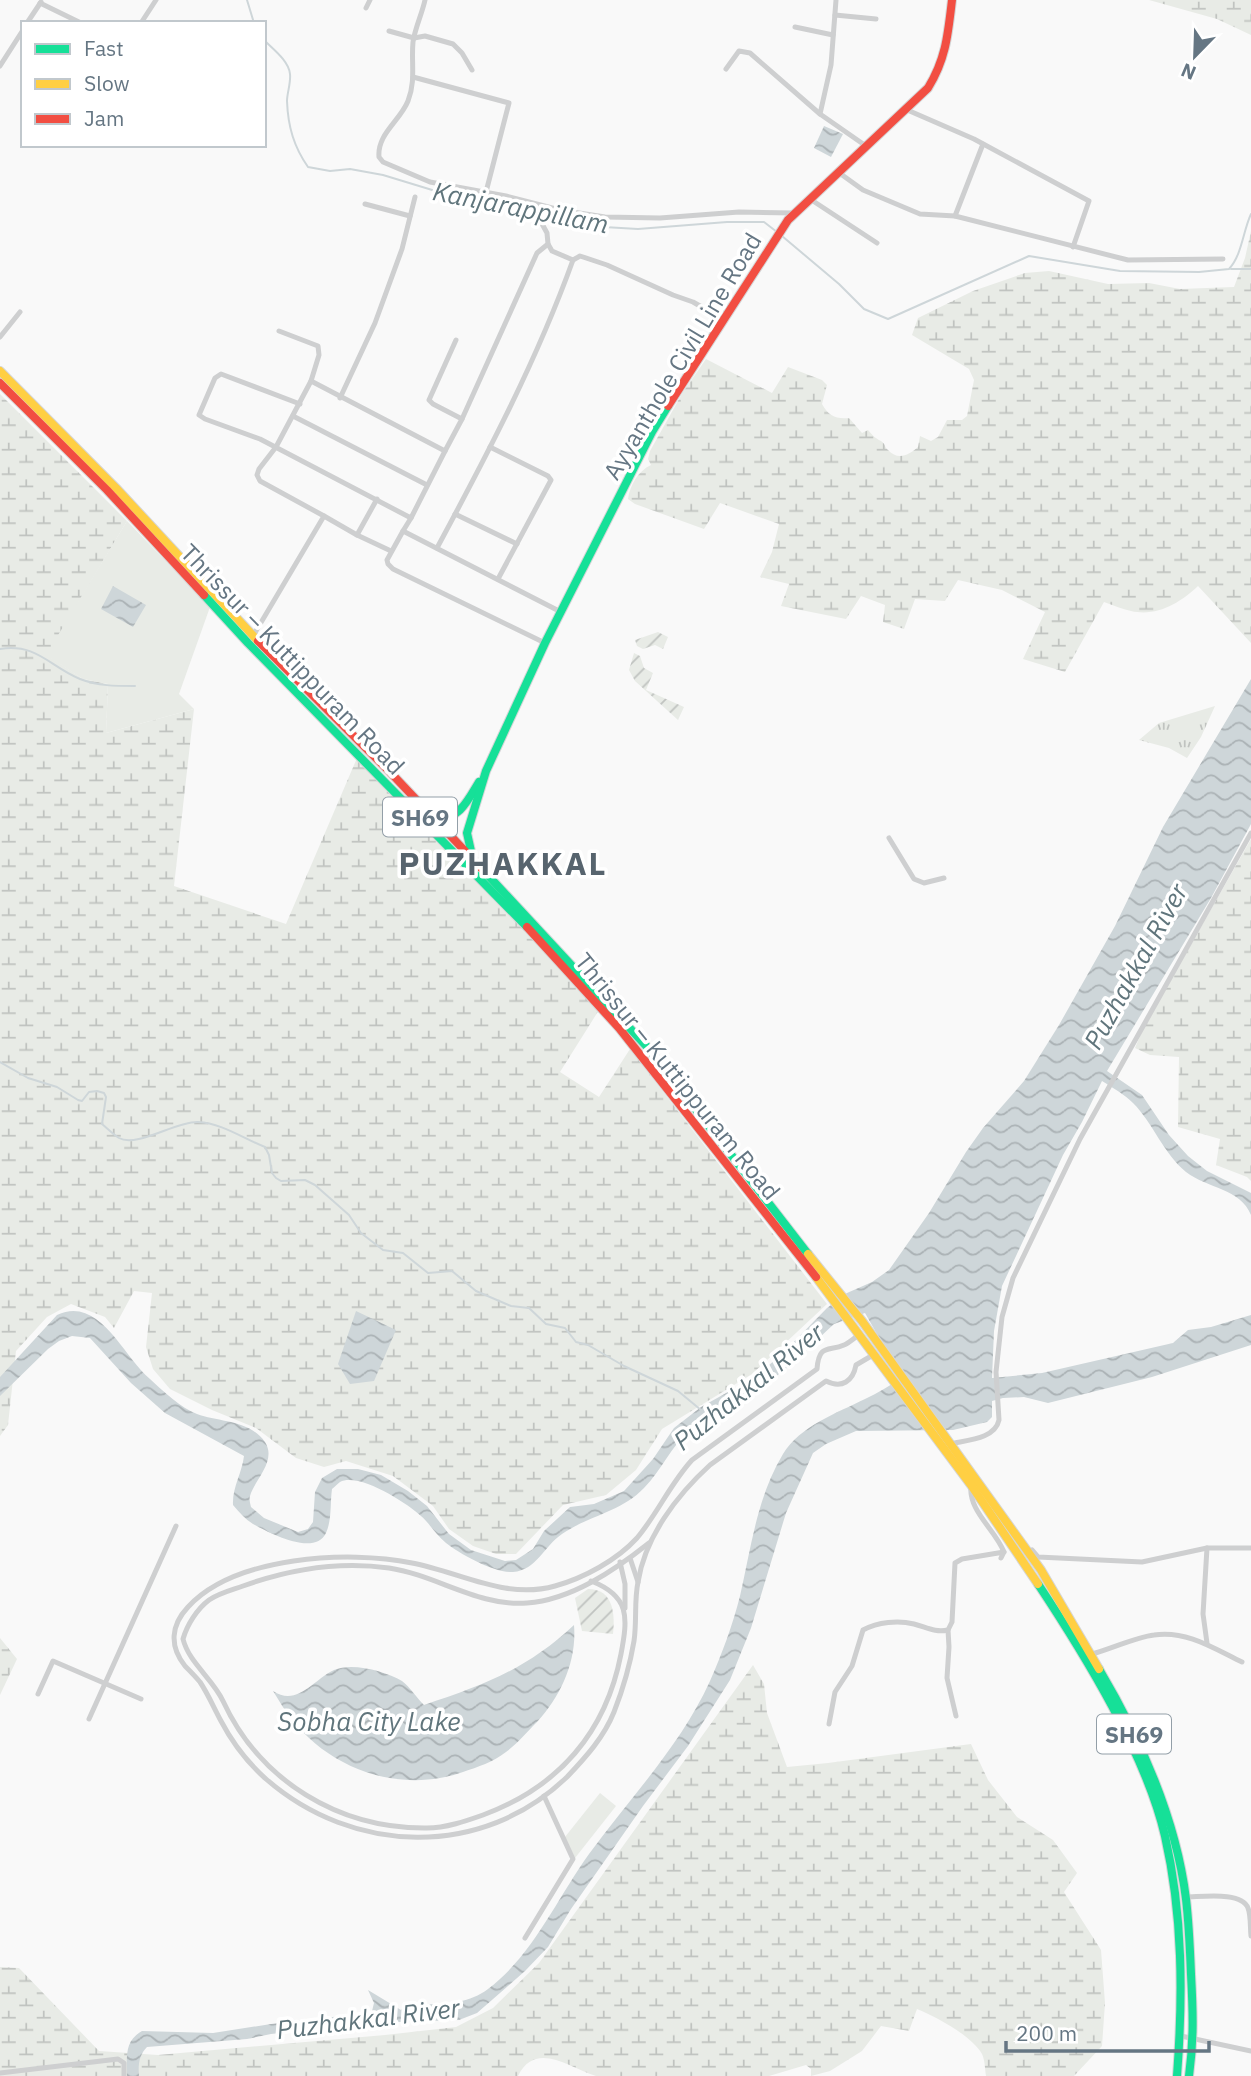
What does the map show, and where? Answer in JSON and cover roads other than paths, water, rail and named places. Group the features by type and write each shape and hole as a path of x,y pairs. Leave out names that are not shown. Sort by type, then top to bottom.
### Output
{"main road":[{"name":"Ayyanthole Civil Line Road","path":"435,821 450,821 461,812 486,771 545,643 652,432 767,250 791,217 928,88 940,69 952,0"},
{"name":"Thrissur – Kuttippuram Road","path":"0,370 117,488 253,636 381,762 622,1025 822,1269 899,1371 947,1445"},
{"name":"Thrissur – Kuttippuram Road","path":"0,383 107,490 262,657 622,1025 891,1378 933,1432 947,1445"},
{"name":"Ayyanthole Civil Line Road","path":"473,860 467,833 486,771"},
{"path":"947,1445 971,1471"},
{"path":"947,1445 1069,1631 1124,1730 1154,1799 1165,1836 1177,1910 1182,2004 1177,2076"},
{"name":"SH69","path":"971,1471 991,1504 1033,1559 1092,1654 1122,1708 1163,1802 1174,1838 1186,1897 1195,2038 1189,2076"}],"street":[{"path":"142,21 156,0"},
{"path":"366,8 370,0"},
{"path":"423,0 414,38 413,77 406,106 380,144 379,157 383,162 430,182 486,192 544,207 606,217 660,218 739,212 791,217"},
{"path":"820,114 831,65 836,0"},
{"path":"28,21 41,1 77,21"},
{"path":"835,15 876,19"},
{"path":"795,27 833,35"},
{"path":"389,32 414,38 425,36 453,44 472,70"},
{"path":"0,66 21,33"},
{"path":"726,69 739,51 750,53 820,114 866,146"},
{"path":"413,77 509,103 486,192"},
{"path":"905,109 983,144 1089,201 1073,247"},
{"path":"955,216 983,144"},
{"path":"838,172 863,190 920,214 955,216 1073,247 1140,261 1223,259"},
{"path":"340,398 375,323 402,249 415,197"},
{"path":"810,199 877,243"},
{"path":"365,204 410,216"},
{"path":"541,222 552,251 573,260"},
{"path":"545,643 393,569 388,564 391,551 462,419 537,253 548,244"},
{"path":"437,548 490,447 552,318 573,260 580,256 607,265 693,302 707,310 719,328"},
{"path":"0,337 20,312"},
{"path":"279,331 318,346 319,355 300,404 276,447 259,469 257,475 260,481 391,551"},
{"path":"456,340 429,400 462,419"},
{"path":"300,404 221,374 215,378 200,412 201,417 276,447 411,518"},
{"path":"311,381 445,451"},
{"path":"293,416 427,485"},
{"path":"490,447 551,480 498,579"},
{"path":"357,535 377,499"},
{"path":"455,514 517,544"},
{"path":"253,636 324,516"},
{"path":"403,531 561,612"},
{"path":"947,1445 991,1433 998,1427 996,1372 1002,1317 1013,1278 1074,1150 1251,833"},
{"path":"889,838 914,879 924,883 944,878"},
{"path":"649,1543 638,1581 634,1641 621,1693 599,1741 583,1761 544,1796 509,1818 480,1829 417,1839 365,1831 342,1824 307,1807 266,1779 247,1760 207,1695 175,1651 174,1630 181,1616 201,1594 246,1573 289,1562 342,1555 414,1563 507,1589 551,1587 571,1581 621,1552 635,1540 676,1477 692,1460 817,1369 818,1359 823,1351 841,1347 859,1335"},
{"path":"621,1552 620,1563 625,1584 625,1608 617,1675 610,1698 587,1740 565,1765 522,1798 462,1823 429,1829 393,1826 333,1810 292,1788 263,1762 233,1722 217,1688 185,1647 183,1640 190,1623 210,1600 252,1583 302,1570 333,1566 391,1569 470,1594 511,1603 529,1603 573,1591 620,1563 630,1558 649,1543 694,1480 710,1465 826,1381 839,1385 848,1381 854,1374 856,1365 873,1354"},
{"path":"971,1471 1016,1533 1038,1557 1142,1562 1207,1548 1251,1548"},
{"path":"956,1716 947,1678 948,1630 952,1622 955,1563 961,1559 1002,1555 999,1540 972,1504 971,1485"},
{"path":"89,1719 176,1526"},
{"path":"1207,1548 1203,1614 1207,1643"},
{"path":"621,1552 630,1558 638,1581"},
{"path":"412,1574 414,1563"},
{"path":"246,1573 252,1583"},
{"path":"591,1581 617,1596 625,1608"},
{"path":"181,1616 190,1623"},
{"path":"829,1724 835,1692 852,1666 863,1630 873,1625 893,1622 912,1623 934,1631 948,1630"},
{"path":"1092,1654 1153,1634 1207,1643 1242,1661"},
{"path":"38,1694 53,1661 141,1699"},
{"path":"207,1695 217,1688"},
{"path":"525,1938 573,1859 544,1796"},
{"path":"1186,1897 1226,1896 1244,1900 1248,1905 1251,1936"},
{"path":"1181,2036 1251,2051"},
{"path":"0,2073 118,2059 124,2063 124,2076"}],"water":[{"path":"824,126 843,134 831,157 814,148"},
{"path":"113,586 146,605 133,627 101,609"},
{"name":"Puzhakkal River","path":"1251,679 1251,824 1211,898 1107,1071 1142,1095 1169,1135 1188,1156 1207,1171 1251,1193 1251,1215 1239,1199 1186,1172 1171,1156 1133,1103 1102,1081 1063,1155 1002,1286 994,1331 992,1378 1042,1373 1173,1343 1188,1330 1211,1327 1251,1315 1251,1345 1152,1377 1048,1403 1024,1397 992,1401 992,1417 987,1422 953,1430 856,1431 826,1444 813,1453 786,1513 751,1628 730,1680 688,1746 571,1909 548,1947 525,1971 477,2013 459,2020 371,2023 247,2039 147,2047 140,2060 139,2076 127,2076 129,2045 142,2031 213,2033 368,2013 372,2011 374,2003 368,1990 401,2010 406,2004 459,2002 479,1995 504,1975 531,1943 589,1854 670,1749 698,1705 731,1628 761,1505 783,1454 790,1444 809,1428 902,1378 865,1313 834,1324 771,1380 733,1400 690,1430 635,1496 562,1534 528,1567 513,1572 487,1566 460,1552 442,1540 414,1510 382,1490 359,1481 340,1482 332,1489 329,1523 320,1540 312,1543 291,1541 253,1524 233,1505 244,1456 165,1413 131,1383 90,1338 72,1336 59,1341 0,1396 0,1377 57,1315 72,1311 86,1313 110,1331 140,1369 179,1403 197,1414 243,1426 259,1435 268,1449 267,1463 250,1498 251,1507 264,1518 298,1532 308,1529 313,1522 315,1492 322,1478 337,1469 358,1469 381,1475 408,1491 427,1506 449,1534 471,1550 505,1561 516,1560 533,1549 544,1531 570,1507 594,1504 624,1491 653,1459 674,1428 701,1407 755,1377 827,1308 847,1293 872,1282 889,1270 929,1213 966,1152 1024,1081 1059,1025 1115,926 1163,827"},
{"path":"356,1311 396,1330 374,1381 350,1384 338,1364"},
{"name":"Sobha City Lake","path":"574,1625 570,1665 546,1712 514,1745 496,1759 439,1778 392,1778 368,1773 346,1764 307,1736 288,1715 273,1691 290,1696 305,1690 334,1670 359,1667 402,1681 424,1705 504,1674 539,1653"}],"waterway":[{"name":"Kanjarappillam","path":"247,0 253,21"},
{"name":"Kanjarappillam","path":"266,42 280,55 289,69 287,101 290,128 295,144 308,167 330,171 350,169 383,175 465,200 604,227 638,229 764,222 777,232"},
{"name":"Kanjarappillam","path":"782,236 864,309 888,319 1029,256 1120,271 1199,272 1229,269 1237,257 1251,214"},
{"path":"1231,269 1251,269"},
{"path":"0,649 24,649 87,681 135,686"},
{"name":"Puzhakkal River","path":"0,1062 28,1078 57,1087 78,1100 82,1101 89,1092 104,1093 106,1097 102,1124 119,1138 136,1140 179,1125 198,1122 224,1128 265,1147 276,1178 281,1181 305,1180 315,1185 349,1215 361,1233 383,1250 403,1253 428,1273 452,1271 476,1291 511,1306 529,1308 546,1324 565,1328 576,1342 588,1345 624,1366 678,1391 701,1410"}],"district":[{"name":"PUZHAKKAL","path":"503,863"}]}
